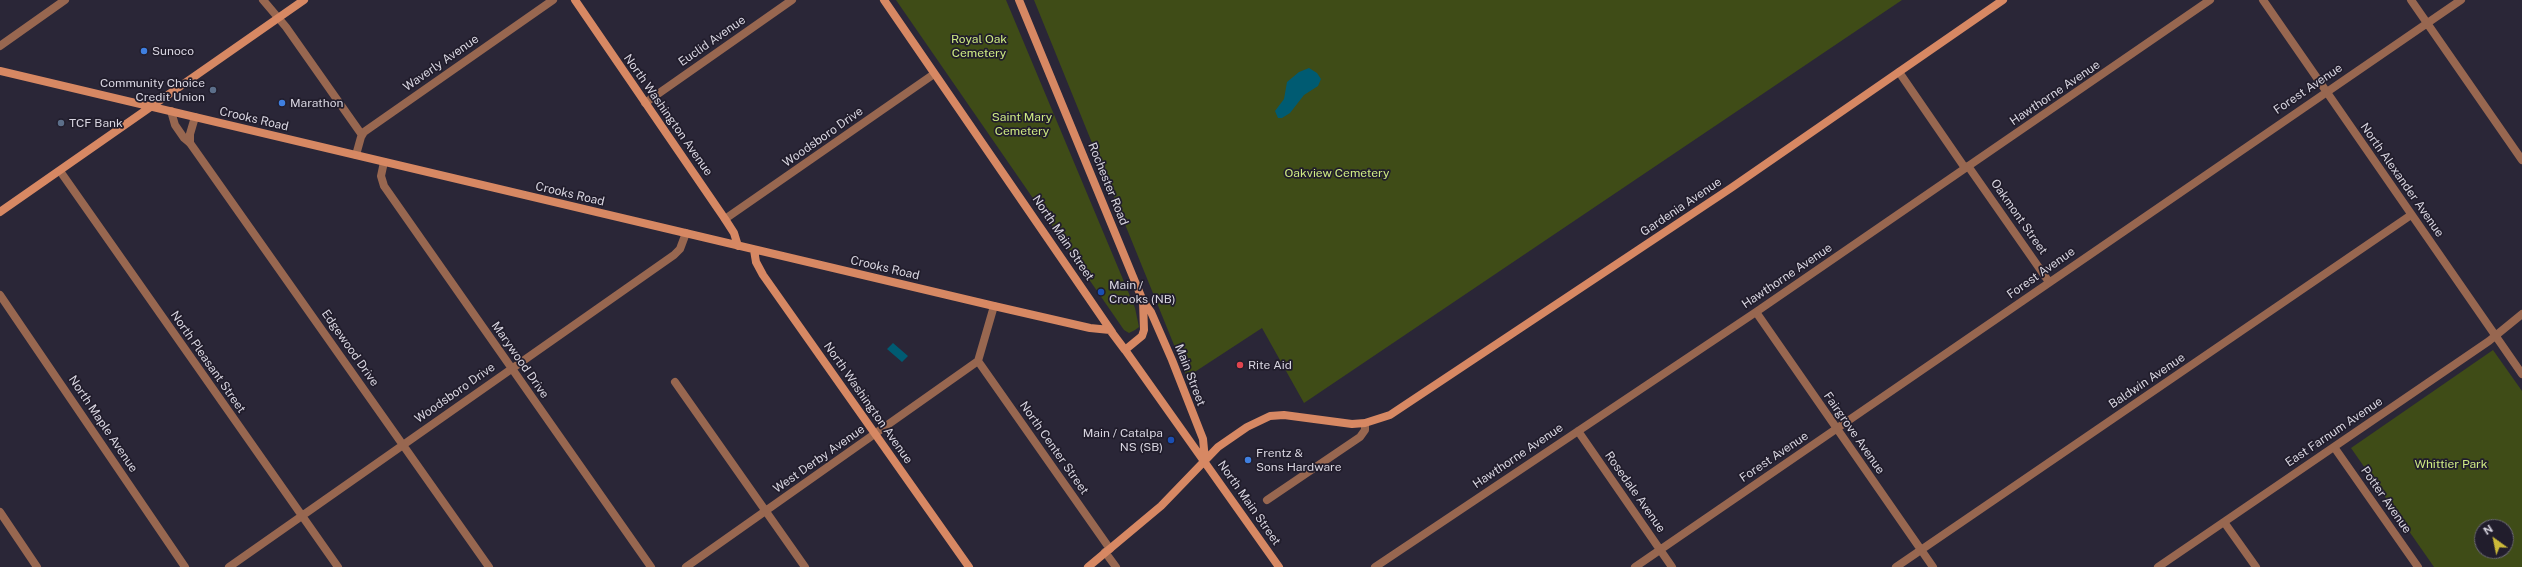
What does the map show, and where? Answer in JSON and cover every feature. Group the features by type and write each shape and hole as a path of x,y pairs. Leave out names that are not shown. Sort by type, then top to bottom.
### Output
{"main road":[{"path":"0,212 304,0"},
{"name":"North Washington Avenue","path":"575,0 726,219 734,233 738,246"},
{"name":"North Main Street","path":"884,0 1110,330"},
{"name":"Rochester Road","path":"1019,0 1143,301 1144,330 1139,340 1125,350"},
{"name":"Gardenia Avenue","path":"1088,567 1143,521 1226,441 1256,422 1270,416 1294,415 1317,420 1365,423 1390,415 1412,402 2003,0"},
{"name":"Crooks Road","path":"0,70 754,250 1090,328 1110,330"},
{"name":"North Washington Avenue","path":"754,250 759,268 969,567"},
{"name":"Main Street","path":"1143,301 1151,312 1172,360 1203,439 1205,461"},
{"path":"1110,330 1125,350"},
{"name":"North Main Street","path":"1125,350 1279,567"}],"street":[{"path":"0,46 65,0"},
{"path":"263,0 278,18 362,135 356,155"},
{"name":"Waverly Avenue","path":"362,135 553,0"},
{"name":"Euclid Avenue","path":"645,102 792,0"},
{"name":"Hawthorne Avenue","path":"1375,567 1756,312 2210,0"},
{"name":"North Alexander Avenue","path":"2263,0 2522,374"},
{"path":"2411,0 2522,160"},
{"name":"Forest Avenue","path":"1635,567 2326,91 2461,0"},
{"name":"Oakmont Street","path":"1899,72 2049,282"},
{"name":"Woodsboro Drive","path":"726,219 934,74"},
{"name":"Edgewood Drive","path":"171,111 175,125 190,143 489,567"},
{"path":"190,143 190,134 195,117"},
{"name":"Marywood Drive","path":"384,162 381,176 384,186 651,567"},
{"name":"North Pleasant Street","path":"60,171 338,567"},
{"name":"Baldwin Avenue","path":"1896,567 2411,215"},
{"name":"Woodsboro Drive","path":"229,567 674,255 680,249 686,234"},
{"name":"North Maple Avenue","path":"0,295 185,567"},
{"path":"978,361 994,306"},
{"name":"Fairgrove Avenue","path":"1756,312 1933,567"},
{"name":"East Farnum Avenue","path":"2158,567 2495,336 2522,314"},
{"name":"West Derby Avenue","path":"686,567 978,361"},
{"name":"North Center Street","path":"978,361 1108,551 1116,567"},
{"path":"675,382 805,567"},
{"path":"1267,500 1360,437 1365,430 1365,423"},
{"name":"Rosedale Avenue","path":"1578,431 1672,567"},
{"name":"Potter Avenue","path":"2334,446 2418,567"},
{"path":"1,515 37,567"},
{"path":"2224,522 2256,567"}],"green space":[{"path":"896,0 1006,0 1135,308 1139,327 1135,330 1129,333 1124,330"},
{"name":"Oakview Cemetery","path":"1034,0 1902,0 1304,403 1262,328 1187,377"},
{"name":"Whittier Park","path":"2493,350 2522,391 2522,567 2434,567 2351,448"}],"water":[{"path":"1309,68 1317,73 1321,79 1318,86 1304,95 1290,113 1282,118 1278,118 1275,111 1284,99 1287,82 1299,72"},
{"path":"893,343 908,356 902,362 887,349"}],"place":[{"name":"Sunoco","path":"144,51"},
{"name":"Community Choice Credit Union","path":"213,90"},
{"name":"Marathon","path":"282,103"},
{"name":"TCF Bank","path":"61,123"},
{"name":"Main / Crooks (NB)","path":"1101,292"},
{"name":"Rite Aid","path":"1240,365"},
{"name":"Main / Catalpa NS (SB)","path":"1171,440"},
{"name":"Frentz & Sons Hardware","path":"1248,460"}],"park label":[{"name":"Royal Oak Cemetery","path":"979,46"},
{"name":"Saint Mary Cemetery","path":"1022,124"}]}
